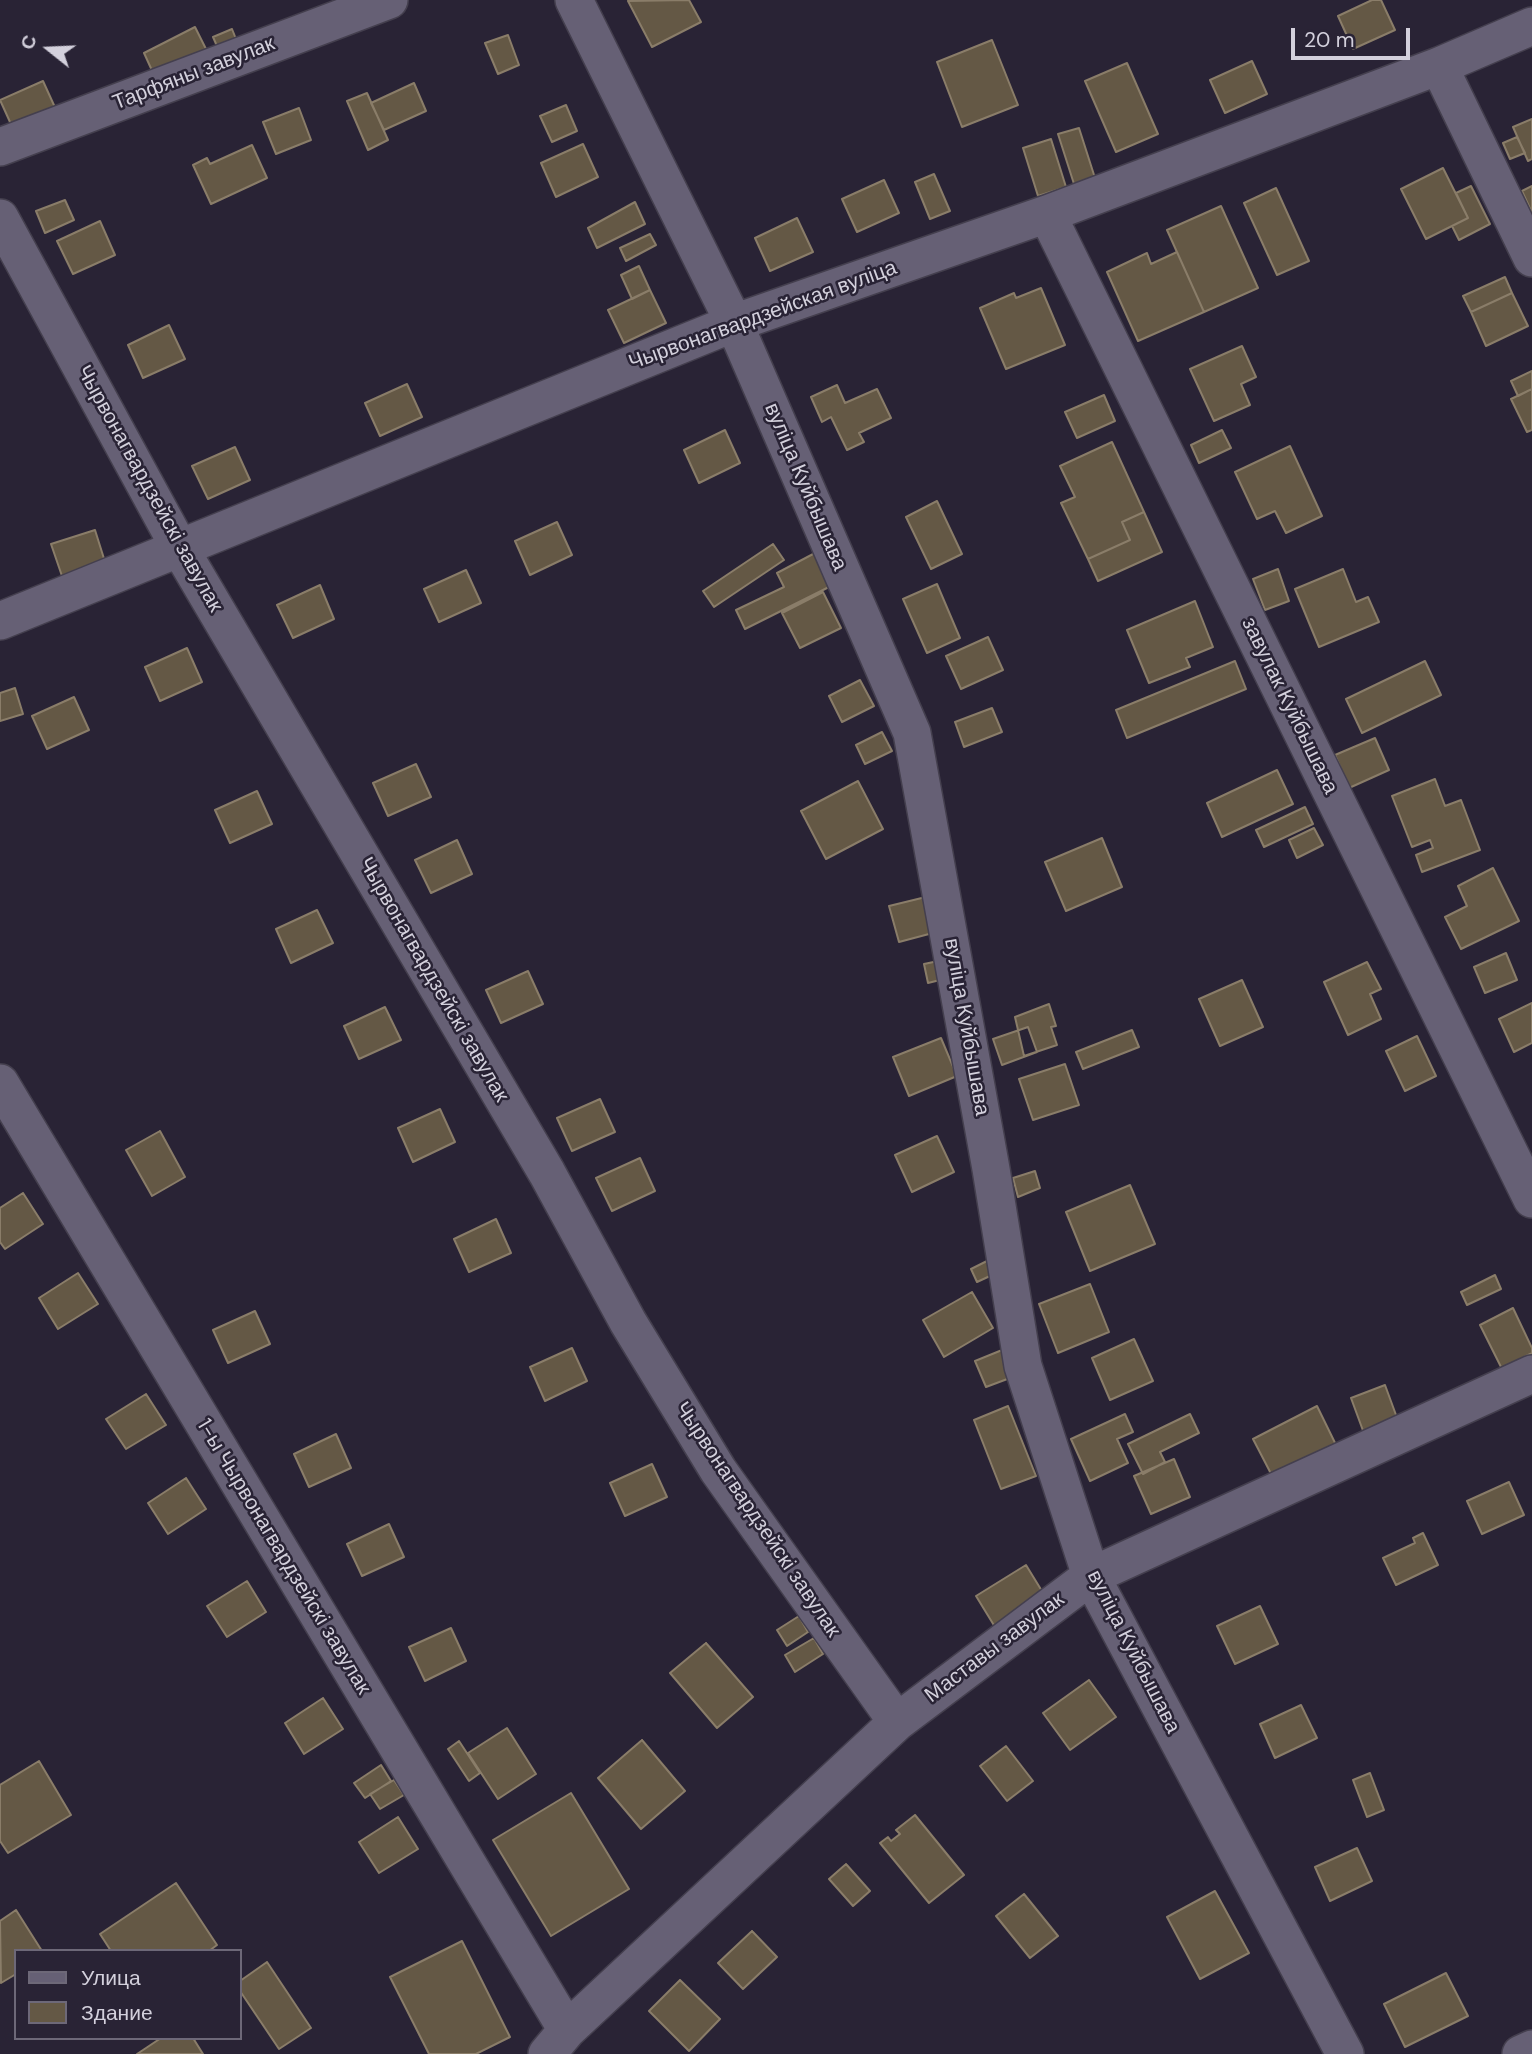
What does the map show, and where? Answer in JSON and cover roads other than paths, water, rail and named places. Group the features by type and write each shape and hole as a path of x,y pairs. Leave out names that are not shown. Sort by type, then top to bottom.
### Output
{"street":[{"name":"Тарфяны завулак","path":"0,147 389,0"},
{"name":"вуліца Куйбышава","path":"574,0 734,323 912,733 992,1169 1023,1366 1091,1576 1345,2054"},
{"name":"Чырвонагвардзейская вуліца","path":"0,621 734,323 1046,214 1439,66 1532,26"},
{"path":"1439,66 1532,258"},
{"name":"завулак Куйбышава","path":"1046,214 1532,1199"},
{"name":"Чырвонагвардзейскі завулак","path":"0,218 179,547 547,1173 628,1322 718,1470 897,1722"},
{"name":"1-ы Чырвонагвардзейскі завулак","path":"0,1083 557,2042"},
{"name":"Маставы завулак","path":"557,2042 897,1722 1091,1576 1532,1374"},
{"path":"1521,2054 1532,2049"}]}
